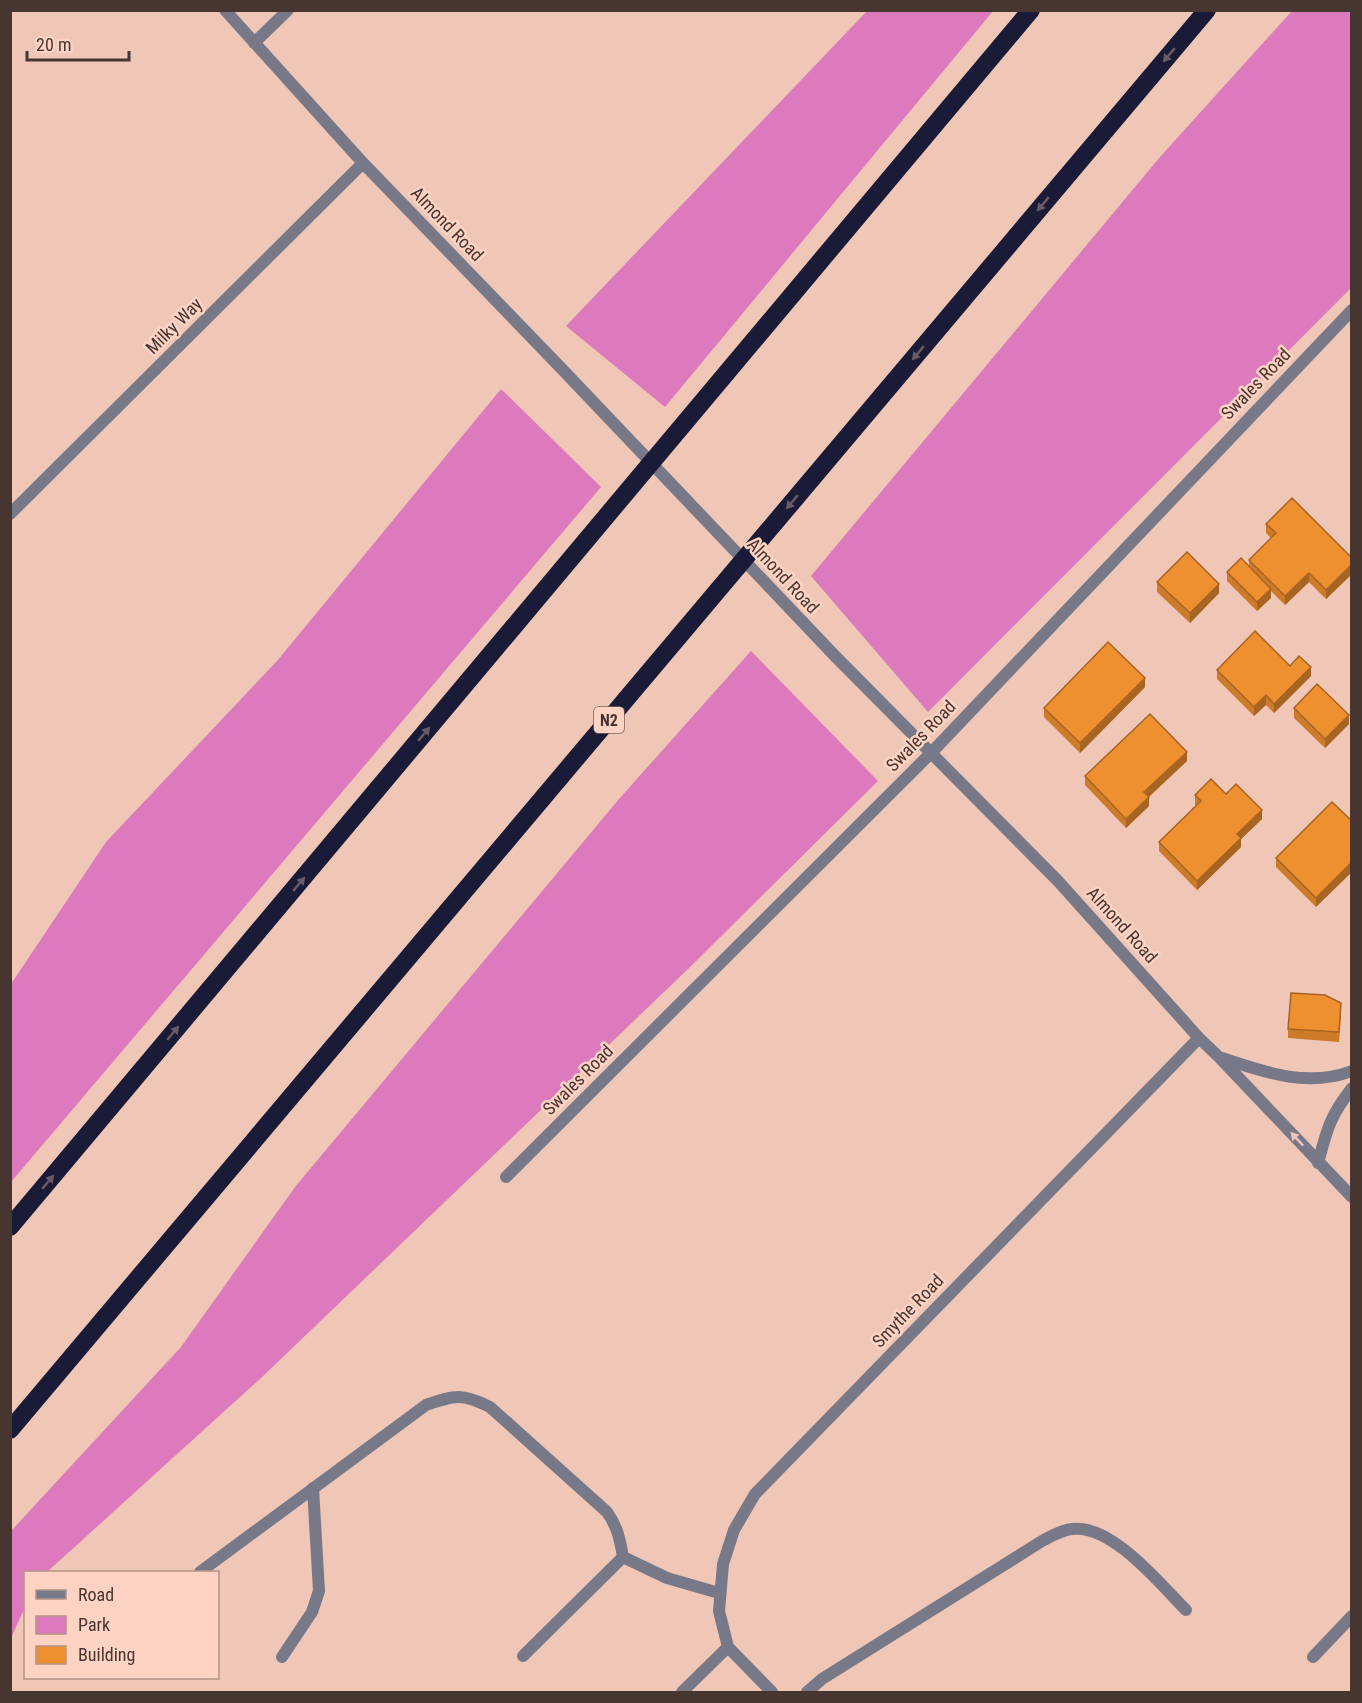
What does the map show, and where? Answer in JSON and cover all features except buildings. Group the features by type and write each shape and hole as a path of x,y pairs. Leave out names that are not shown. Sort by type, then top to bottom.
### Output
{"highway":[{"path":"10,1227 1031,10"},
{"name":"N2","path":"10,1430 1207,10"}],"street":[{"name":"Almond Road","path":"225,10 363,163 835,656 1058,881 1200,1038 1352,1197"},
{"path":"254,43 288,10"},
{"name":"Milky Way","path":"10,514 363,163"},
{"name":"Swales Road","path":"506,1177 932,752 1352,310"},
{"name":"Smythe Road","path":"728,1647 719,1611 723,1564 734,1530 755,1494 1200,1038"},
{"path":"1220,1058 1288,1078 1310,1079 1352,1071"},
{"path":"1318,1162 1328,1124 1352,1088"},
{"path":"201,1571 426,1405 459,1396 474,1399 490,1407 607,1512 615,1523 620,1537 623,1557"},
{"path":"282,1657 312,1612 319,1590 313,1488"},
{"path":"807,1692 822,1679 1058,1532 1087,1529 1110,1539 1132,1557 1186,1610"},
{"path":"623,1557 667,1578 719,1593"},
{"path":"524,1656 623,1557"},
{"path":"1312,1657 1352,1616"},
{"path":"682,1692 728,1647 772,1692"}],"green space":[{"path":"867,11 993,11 665,407 566,326"},
{"path":"1292,11 1351,11 1351,288 928,712 811,576 1160,157"},
{"path":"501,389 601,487 11,1182 11,984 106,842 277,661"},
{"path":"751,651 878,781 688,969 261,1378 48,1571 24,1571 24,1609 11,1638 11,1531 181,1347 295,1187 619,799"}]}
